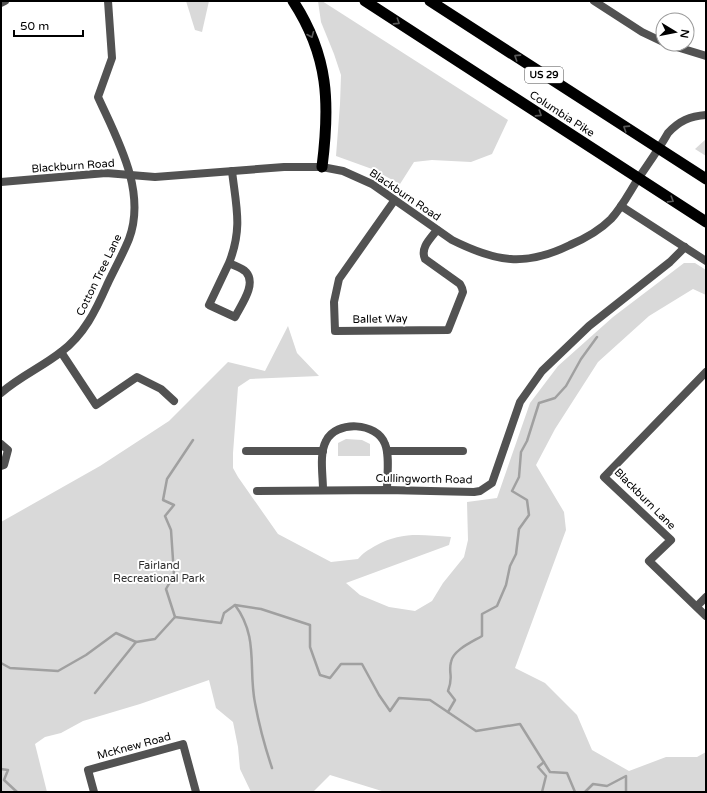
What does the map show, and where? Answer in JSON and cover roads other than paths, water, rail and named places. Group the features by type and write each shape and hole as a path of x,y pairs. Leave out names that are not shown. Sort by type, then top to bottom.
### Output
{"highway":[{"path":"293,1 306,23 314,42 323,72 328,114 322,167"},
{"name":"Columbia Pike","path":"365,1 706,222"},
{"name":"Columbia Pike","path":"430,1 706,179"}],"street":[{"path":"1,3 5,1"},
{"name":"Cotton Tree Lane","path":"1,393 61,352 87,324 129,238 134,206 134,193 121,148 98,97 112,58 108,1"},
{"path":"594,1 642,32 655,38"},
{"path":"693,52 706,56"},
{"name":"Blackburn Road","path":"1,182 106,173 129,174 155,178 284,167 322,167 343,171 372,184 394,201 452,240 480,253 496,258 529,260 545,256 580,241 610,220 676,124 692,117 706,115"},
{"path":"229,263 245,271 249,276 250,282 236,317 209,305 229,263 238,237 238,222 232,171"},
{"name":"Ballet Way","path":"394,201 345,268 339,279 334,302 335,331 448,330 463,292 460,284 425,260 423,254 424,248 437,230"},
{"path":"621,206 706,261"},
{"name":"Cullingworth Road","path":"258,491 387,490 474,492 486,487 495,476 520,402 542,371 589,326 670,262 685,247"},
{"path":"61,352 96,405 137,377 161,389 174,401"},
{"name":"Blackburn Lane","path":"706,372 604,477 671,540 649,561 706,616"},
{"path":"323,490 323,451 329,436 340,428 346,427 364,428 375,432 383,440 387,451 387,490"},
{"path":"1,444 8,450 4,465 1,466"},
{"path":"246,451 323,451"},
{"path":"387,451 463,451"},
{"path":"697,606 706,597"},
{"name":"McKnew Road","path":"94,792 88,770 183,744 196,792"}],"waterway":[{"path":"448,712 455,700 448,691 451,682 450,666 452,658 459,650 482,636 482,614 497,606 506,585 510,566 516,554 519,529 529,515 527,500 512,491 519,477 521,452 527,441 539,403 555,398 566,386 581,359 597,337"},
{"path":"136,642 155,639 175,617 166,589 174,575 171,530 165,516 174,505 163,500 167,479 193,440"},
{"path":"235,605 242,617 250,641 255,703 262,736 272,768"},
{"path":"175,617 221,623 224,613 235,605 261,609 310,625 310,647 320,675 330,678 341,664 362,664 379,695 390,711 399,698 430,700 476,731 520,724 550,772 567,773 575,792"},
{"path":"1,663 10,668 58,671 86,655 116,633 136,642 95,693"},
{"path":"542,792 546,776 538,767 544,762"},
{"path":"1,769 8,770 4,780 17,792"},
{"path":"585,792 593,784 607,786 626,776 626,792"}],"park label":[{"name":"Fairland Recreational Park","path":"159,571"}]}
